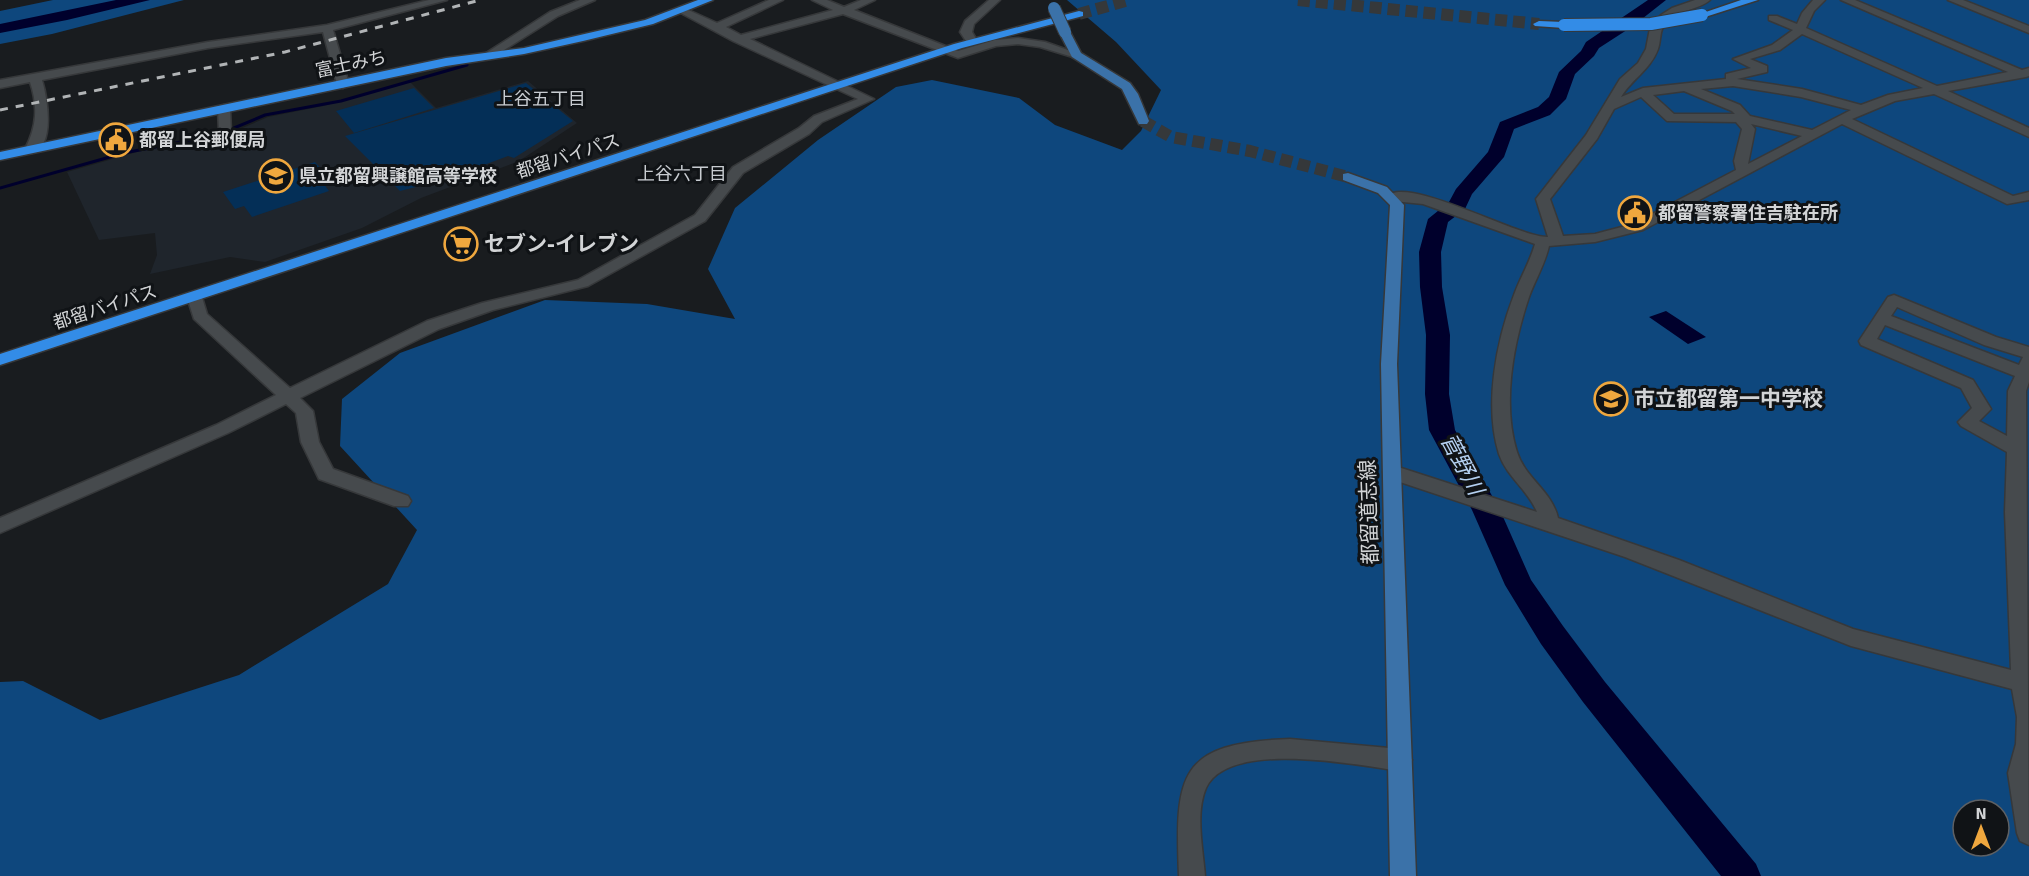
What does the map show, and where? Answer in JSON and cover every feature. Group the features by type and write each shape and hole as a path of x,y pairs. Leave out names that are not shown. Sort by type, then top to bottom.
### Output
{"highway":[{"path":"1539,24 1650,24 1702,15 1753,0"},
{"name":"富士みち","path":"0,156 343,84 583,38 702,2"},
{"name":"都留バイパス","path":"0,360 945,50 1079,14"}],"main road":[{"path":"1052,4 1076,55 1126,86 1132,94 1143,121"},
{"path":"1348,177 1393,197"},
{"name":"都留道志線","path":"1393,197 1397,206 1389,364 1403,876"}],"street":[{"path":"0,84 208,45 327,28 442,0"},
{"path":"489,55 554,14 590,0"},
{"path":"715,28 778,0"},
{"path":"817,0 958,55 995,43 1027,41 1076,55"},
{"path":"737,39 845,10 870,0"},
{"path":"972,42 966,32 969,23 995,0"},
{"path":"1549,522 1548,508 1514,467 1508,454 1502,428 1505,371 1515,316 1550,242 1543,199 1612,106 1624,82 1643,65 1652,49 1654,30 1665,17 1705,0"},
{"path":"1725,83 1721,79 1764,69 1739,58 1777,47 1795,35 1806,12 1820,0"},
{"path":"1846,0 2026,74"},
{"path":"1953,0 2029,30"},
{"path":"0,526 222,429 433,325 488,306 583,283 700,218 738,170 804,131 818,119 868,99 843,85 715,28 683,6"},
{"path":"1773,18 1799,27 2029,133"},
{"path":"327,28 343,84"},
{"path":"1393,197 1425,200 1550,242 1618,233 1638,226 1862,109 1892,98 2026,74"},
{"path":"32,149 42,133 44,106 35,77"},
{"path":"1612,106 1643,92 1725,83 1772,87 1862,109"},
{"path":"1681,88 1707,118"},
{"path":"1681,88 1736,108 1749,129 1741,161 1743,171"},
{"path":"1643,92 1671,118 1742,118 1812,134"},
{"path":"224,109 225,132"},
{"path":"1841,119 2012,201 2029,196"},
{"path":"195,297 200,316 304,411 310,442 326,474 401,501"},
{"path":"2016,449 1967,422 1982,409 1966,384 1867,341 1884,319 1894,300 1990,341 2029,353"},
{"path":"1884,319 1978,355 2026,366 2017,391 2016,449 2017,591 2022,682 2028,717 2028,744 2020,773 2029,833"},
{"path":"1978,355 1990,341"},
{"path":"1392,472 1549,522 1712,581 1808,623 1872,644 2022,682"},
{"path":"1192,876 1190,811 1197,780 1207,766 1240,753 1267,750 1328,751 1400,760"}],"shaded area":[{"path":"53,0 184,0 52,34 0,44 0,11"},
{"path":"116,0 150,0 0,33 0,24"},
{"path":"1067,0 2029,0 2029,876 0,876 0,682 23,681 100,720 239,675 388,584 417,530 340,446 342,399 400,353 545,300 647,304 735,319 708,269 735,208 818,140 896,87 932,80 1019,98 1055,125 1122,150 1141,131 1161,90 1116,42"},
{"name":"県立都留興譲館高等学校","path":"409,81 436,108 528,81 577,123 519,161 421,198 362,228 265,262 230,257 150,274 157,255 155,233 99,240 67,172 137,152 233,132 268,117 323,106"},
{"path":"526,83 573,121 514,158 508,156 444,180 400,191 345,136"},
{"path":"414,88 434,108 354,133 336,111"},
{"path":"315,162 331,180 323,183 329,191 252,217 244,206 235,209 223,192"},
{"path":"1666,311 1706,337 1688,344 1649,317"}],"waterway":[{"name":"菅野川","path":"1658,0 1592,45 1588,53 1567,72 1557,99 1544,111 1506,126 1497,153 1463,193 1458,205 1438,219 1430,252 1431,287 1438,335 1437,394 1442,430 1486,510 1519,585 1594,692 1743,876"},
{"path":"0,188 124,153 217,135 265,115 341,101 467,65"}],"tunnel":[{"path":"1079,14 1129,0"},
{"path":"1298,0 1539,24"},
{"path":"1143,121 1171,137 1250,151 1348,177"}],"railway":[{"path":"0,110 285,52 480,0"}],"place":[{"name":"都留上谷郵便局","path":"116,140"},
{"name":"県立都留興譲館高等学校","path":"276,176"},
{"name":"都留警察署住吉駐在所","path":"1635,213"},
{"name":"セブン-イレブン","path":"461,244"},
{"name":"市立都留第一中学校","path":"1611,399"}],"district":[{"name":"上谷五丁目","path":"541,99"},
{"name":"上谷六丁目","path":"682,174"}]}
